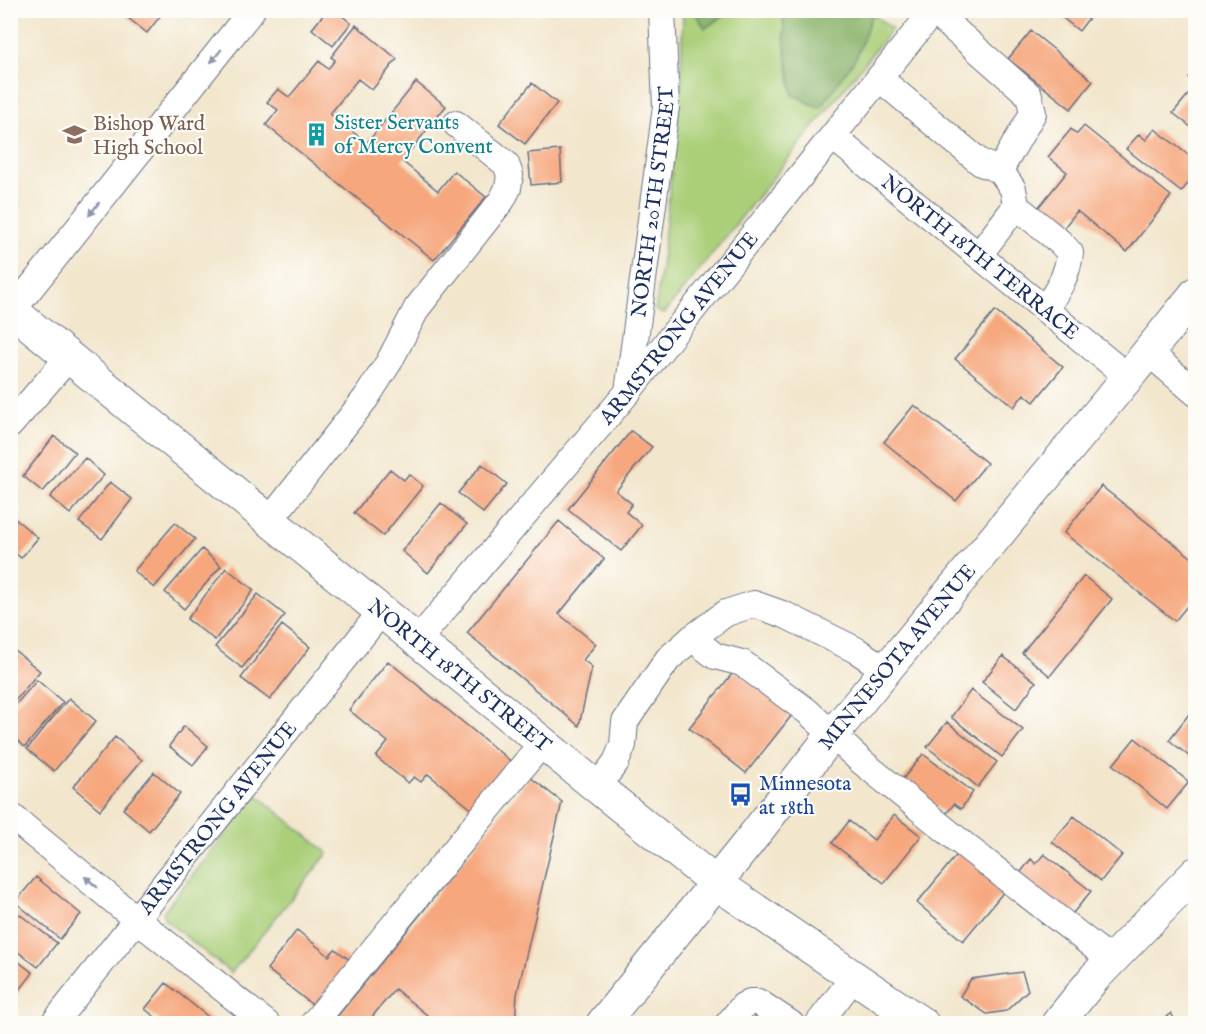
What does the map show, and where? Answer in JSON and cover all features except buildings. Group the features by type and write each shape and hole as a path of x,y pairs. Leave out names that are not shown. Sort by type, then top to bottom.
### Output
{"main road":[{"name":"MINNESOTA AVENUE","path":"602,1023 832,735 1196,293"},
{"name":"NORTH 18TH STREET","path":"12,309 716,883 923,1023"},
{"path":"1058,1023 1095,977 1196,873"}],"street":[{"path":"12,309 252,10"},
{"name":"NORTH 20TH STREET","path":"628,392 666,107 662,10"},
{"path":"933,11 1029,95 1033,113 1000,170"},
{"name":"ARMSTRONG AVENUE","path":"417,641 628,392 933,11"},
{"path":"879,78 981,163 1000,170 1013,189 1016,206 1070,253 1062,284 1045,309"},
{"path":"270,520 366,398 389,362 417,308 502,200 508,188 510,175 506,164 456,124"},
{"name":"NORTH 18TH TERRACE","path":"832,137 1128,377"},
{"path":"979,255 1016,206"},
{"path":"1148,352 1196,393"},
{"path":"10,425 69,357"},
{"path":"597,787 616,762 623,745 625,722 668,659 726,613 754,604 785,615 856,650 886,670"},
{"name":"ARMSTRONG AVENUE","path":"53,1023 381,612"},
{"path":"692,638 715,656 742,663 807,711 897,791 1111,960"},
{"path":"313,1023 542,743"},
{"path":"10,815 267,1023"},
{"path":"818,1023 854,977"},
{"path":"728,1023 743,1006 750,1002 758,1002 791,1023"}],"green space":[{"path":"868,10 872,14 857,56 820,108 793,95 785,47 783,11"},
{"path":"683,11 694,11 705,28 731,11 783,11 785,47 793,95 857,56 872,14 892,29 664,314 655,310 681,80"},
{"path":"694,11 731,11 705,28"},
{"path":"257,795 328,853 231,973 164,919 163,912"}],"place":[{"name":"Sister Servants of Mercy Convent","path":"316,134"},
{"name":"Bishop Ward High School","path":"75,135"},
{"name":"Minnesota at 18th","path":"741,795"}]}
